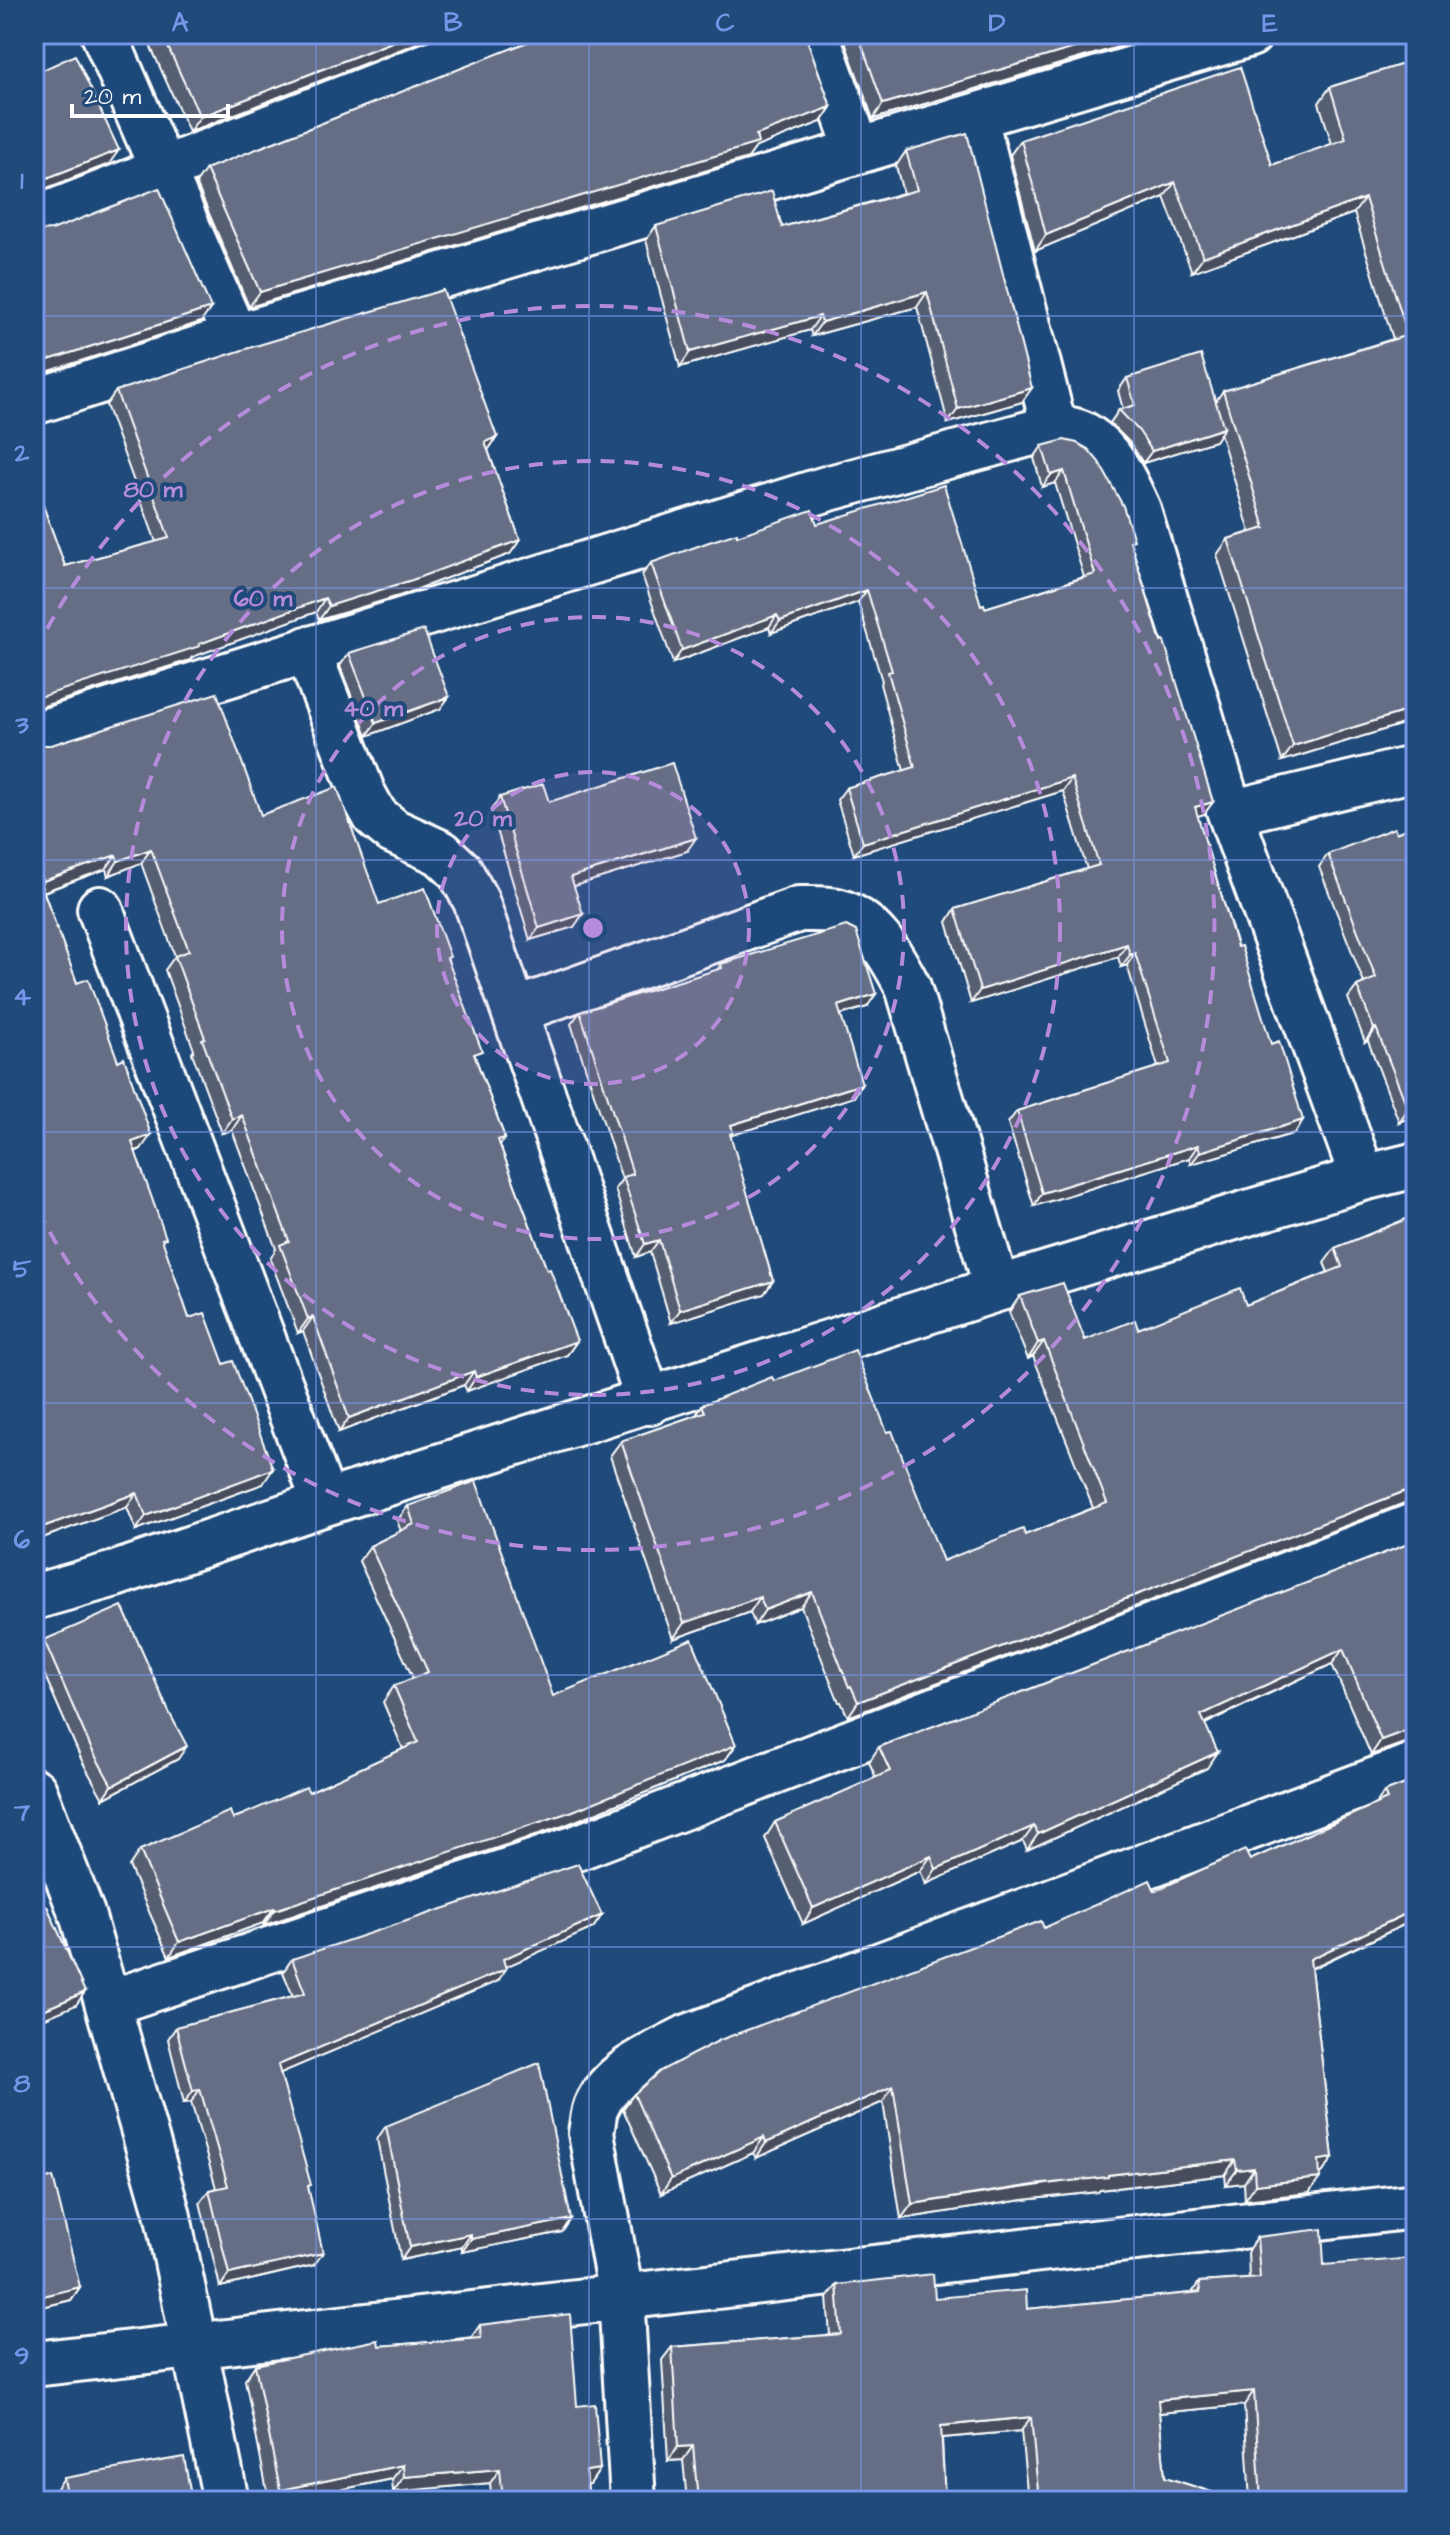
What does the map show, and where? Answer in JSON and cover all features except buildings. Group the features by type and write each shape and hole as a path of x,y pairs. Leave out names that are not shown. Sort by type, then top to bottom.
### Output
{"street":[{"path":"104,34 235,337"},
{"path":"34,220 508,34"},
{"path":"816,34 858,151"},
{"path":"34,402 235,337 1250,34"},
{"path":"975,118 1054,427"},
{"path":"34,735 826,489 1054,427 1085,435 1110,459 1124,479 1138,510 1230,813 1363,1178"},
{"path":"307,649 363,794 375,816 393,831 441,853 460,871 476,901 649,1402"},
{"path":"1230,813 1416,768"},
{"path":"100,909 325,1503"},
{"path":"515,1011 799,909 836,910 859,921 886,946 908,987 997,1289"},
{"path":"34,1597 115,1574 325,1503 997,1289 1363,1178 1416,1165"},
{"path":"109,2003 571,1850 1416,1525"},
{"path":"633,2501 621,2295 591,2133 595,2107 614,2081 688,2037 1416,1765"},
{"path":"34,1791 82,1914 167,2212 226,2501"},
{"path":"34,2364 1416,2206"}]}
